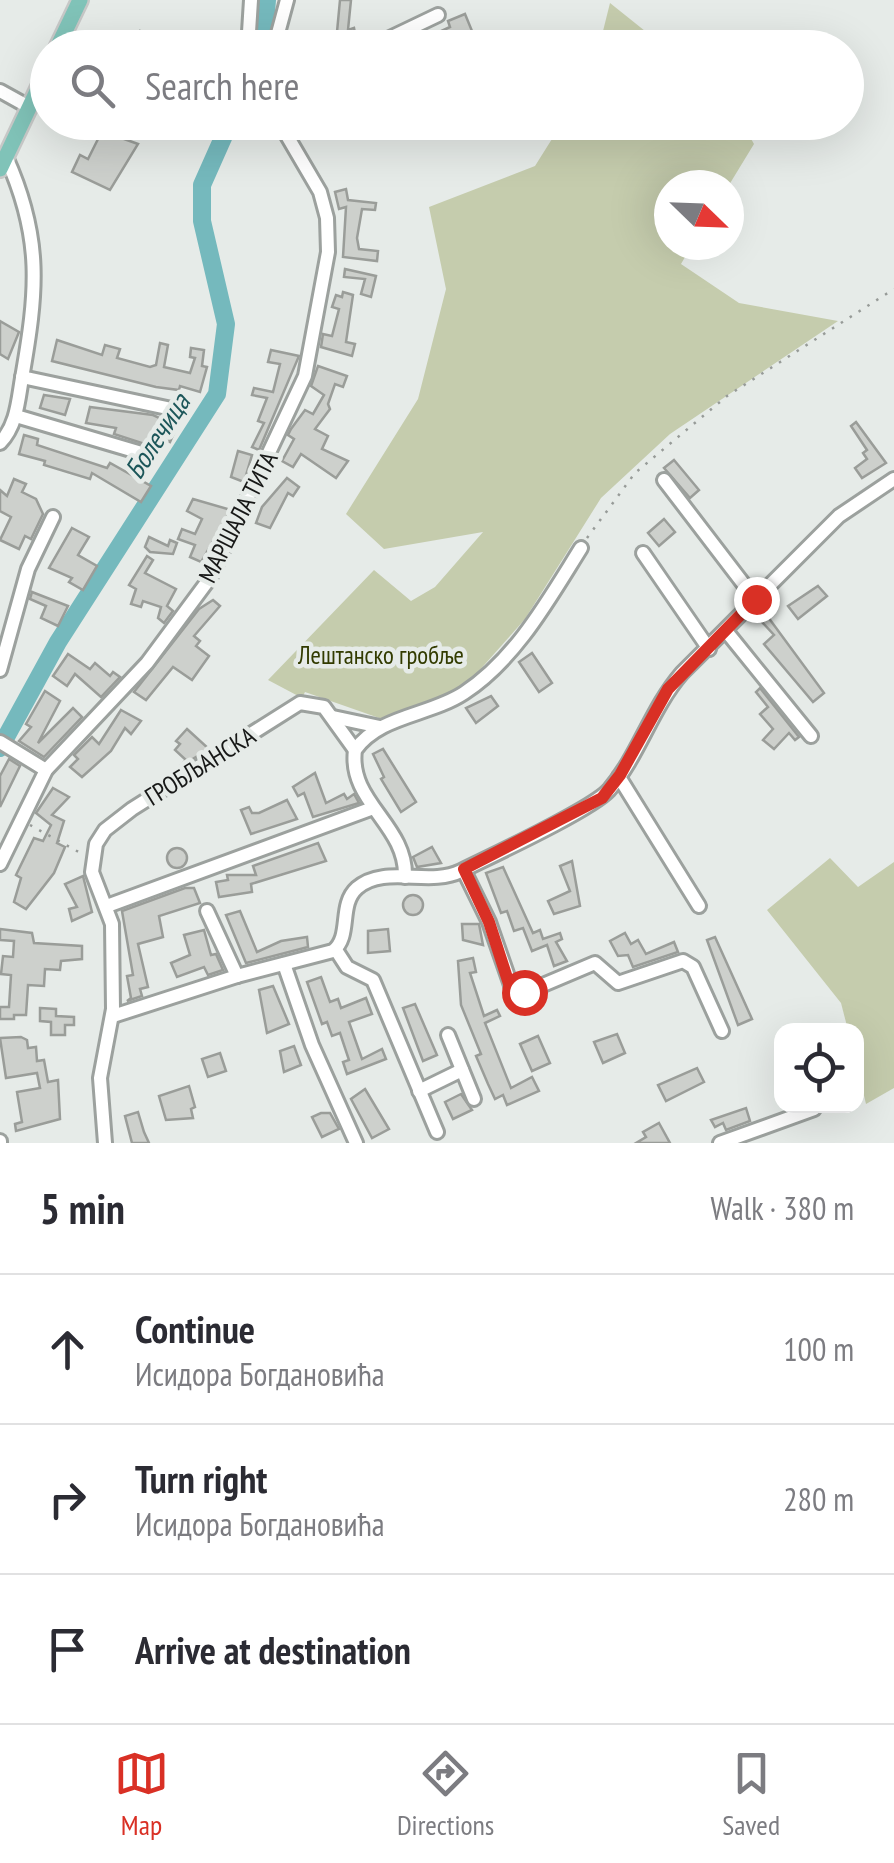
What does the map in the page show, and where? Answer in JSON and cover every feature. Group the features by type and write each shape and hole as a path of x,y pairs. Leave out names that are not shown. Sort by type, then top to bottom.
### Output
{"main road":[{"path":"66,30 80,0"},
{"path":"3,163 29,107"}],"street":[{"path":"249,30 250,0"},
{"path":"279,30 287,0"},
{"path":"407,30 438,15"},
{"path":"0,90 29,107"},
{"name":"МАРШАЛА ТИТА","path":"0,864 46,770 147,663 210,578 305,376 328,252 327,218 320,192 290,140"},
{"path":"0,443 16,416 35,309 36,246 23,197 3,163"},
{"path":"22,376 181,411"},
{"path":"16,416 138,452"},
{"path":"336,950 355,890 371,881 432,878 464,871 602,798 619,777 659,701 839,516 894,479"},
{"path":"664,480 756,599"},
{"path":"0,670 28,569 54,517"},
{"path":"355,750 380,727 429,711 488,676 522,637 581,548"},
{"path":"643,553 709,649"},
{"path":"726,631 811,736"},
{"name":"ГРОБЉАНСКА","path":"92,860 102,833 113,823 290,709 309,701 334,716"},
{"path":"334,716 380,727"},
{"path":"334,716 355,750 358,784 401,845 405,877"},
{"path":"5,744 46,770"},
{"path":"619,777 699,906"},
{"path":"107,906 373,808"},
{"path":"92,860 94,880 112,924 113,1016 100,1078 105,1143"},
{"path":"464,871 489,922 513,991 524,992 595,963 618,983 683,960 693,966 722,1030"},
{"path":"208,911 237,976"},
{"path":"113,1016 237,976 336,950"},
{"path":"336,950 351,970 373,980 437,1132"},
{"path":"284,964 312,1045 356,1143"},
{"path":"448,1035 474,1099"},
{"path":"419,1092 462,1070"},
{"path":"720,1143 801,1113"}],"path":[{"path":"581,548 624,486 687,428 838,321 894,289"},
{"path":"20,820 92,860"}],"green space":[{"path":"610,3 644,30 603,30"},
{"name":"Лештанско гробље","path":"551,140 752,140 754,144 738,170 654,170 654,260 683,260 681,264 739,303 838,321 670,434 601,498 525,619 462,690 406,715 382,719 305,692 302,698 268,680 374,570 411,601 435,587 483,532 384,549 346,514 418,399 446,289 429,207 535,166"},
{"path":"830,858 858,887 894,862 894,1088 866,1104 864,1023 846,1023 841,1003 767,910"}],"building":[{"path":"340,0 351,0 348,30 337,30"},
{"path":"465,14 472,30 444,30 450,27 448,21"},
{"path":"98,140 138,144 110,190 72,172 80,155 88,159"},
{"path":"346,189 348,200 376,203 375,210 362,209 357,238 359,249 378,251 377,261 343,257 346,207 339,209 335,192"},
{"path":"345,269 376,276 371,297 361,294 365,279 344,277"},
{"path":"343,292 353,295 346,342 355,344 352,356 321,347 323,334 332,336 339,309 332,307 336,295 342,297"},
{"path":"0,321 19,332 8,359 0,354"},
{"path":"57,340 102,355 105,345 120,349 117,358 150,367 156,365 160,343 168,345 164,367 190,373 195,358 190,357 191,348 204,350 202,366 207,367 200,392 180,386 179,390 156,387 52,361"},
{"path":"271,350 299,356 259,450 252,447 264,423 258,421 267,398 252,395 254,388 273,392 280,364 268,362"},
{"path":"318,366 347,376 343,387 335,384 330,409 315,429 328,436 322,449 348,461 336,478 301,454 293,467 282,461 294,439 288,435 291,429 305,410 313,414 324,395 311,386"},
{"path":"44,395 70,399 65,415 40,408"},
{"path":"90,407 153,415 177,426 170,442 160,437 152,454 142,443 114,434 116,428 86,423"},
{"path":"856,422 886,463 862,478 855,468 867,459 863,453 867,450 851,426"},
{"path":"24,435 38,439 37,445 107,468 110,463 151,486 141,502 92,473 90,479 44,465 45,461 19,454"},
{"path":"238,451 252,455 244,482 231,477"},
{"path":"674,460 699,490 690,498 664,468"},
{"path":"287,478 299,487 293,496 288,493 270,528 256,523 262,507"},
{"path":"14,479 26,484 22,492 36,499 43,514 31,539 25,536 19,549 0,540 11,517 0,511 0,490 7,496"},
{"path":"193,499 231,510 201,562 190,557 195,545 178,539 182,529 195,534 202,519 187,511"},
{"path":"664,519 675,532 659,546 648,533"},
{"path":"72,528 89,537 78,555 97,566 83,590 69,582 72,578 49,568"},
{"path":"149,537 168,546 170,540 177,543 173,554 150,552 145,547"},
{"path":"147,556 153,560 145,573 176,589 167,606 173,611 164,623 158,618 161,607 143,601 141,607 131,604 136,589 129,585"},
{"path":"818,586 827,596 798,619 788,606"},
{"path":"32,592 68,606 58,626 41,618 46,606 30,599"},
{"path":"213,600 220,606 194,636 200,641 196,646 209,656 192,680 173,667 146,700 134,692 199,609"},
{"path":"768,617 824,693 813,702 764,644 774,635 762,622"},
{"path":"532,653 552,683 539,692 519,662"},
{"path":"68,654 90,669 95,663 110,676 113,672 120,677 101,697 75,674 67,686 53,676"},
{"path":"760,688 799,737 795,740 789,733 774,749 763,740 773,729 760,714 768,707 756,692"},
{"path":"45,691 60,701 38,743 73,708 82,717 44,757 19,741 31,727 26,724"},
{"path":"491,696 498,706 476,723 466,708"},
{"path":"121,710 141,721 131,734 125,728 111,751 82,777 70,767 78,759 74,755 92,737 99,744"},
{"path":"187,729 209,749 178,768 186,760 175,750 180,744 176,741"},
{"path":"383,749 416,802 401,812 381,779 384,777 373,754"},
{"path":"9,759 20,766 0,807 0,776"},
{"path":"315,773 326,803 344,794 347,799 354,794 359,803 313,817 304,793 298,796 293,787"},
{"path":"53,788 69,797 52,815 64,821 57,843 65,847 54,873 26,909 14,902 21,878 16,875 34,838 43,841 51,825 36,813"},
{"path":"287,800 297,819 251,834 241,810 249,807 252,813 259,813"},
{"path":"318,843 326,861 251,884 252,892 219,897 216,882 228,880 227,875 256,875 253,866"},
{"path":"432,847 441,863 417,867 413,857"},
{"path":"177,848 187,858 177,868 167,858"},
{"path":"572,861 580,906 554,914 548,901 570,891 560,866"},
{"path":"503,867 533,933 540,930 543,939 560,933 562,939 556,942 567,961 554,966 547,945 532,951 523,928 514,931 507,911 501,913 486,873"},
{"path":"83,876 92,912 72,921 69,909 77,907 65,884"},
{"path":"194,888 200,903 159,916 163,937 138,944 148,987 140,989 142,996 127,1001 131,998 127,976 133,975 122,911"},
{"path":"413,895 423,905 413,915 403,905"},
{"path":"240,911 257,952 281,941 307,937 308,947 246,963 226,915"},
{"path":"462,924 479,924 483,945 463,940"},
{"path":"0,929 32,933 34,943 82,946 82,959 61,961 60,970 45,969 44,986 28,985 26,1015 14,1015 14,1019 0,1019 0,1007 9,1007 11,975 1,974 3,956 13,957 14,941 0,940"},
{"path":"388,929 390,951 368,953 368,931"},
{"path":"204,930 211,955 216,954 223,970 208,975 204,967 177,977 171,963 190,955 184,935"},
{"path":"625,933 631,944 638,940 646,954 674,942 678,952 633,967 628,955 618,956 610,941"},
{"path":"715,937 752,1019 738,1025 707,940"},
{"path":"473,958 476,972 470,973 484,1016 497,1010 500,1016 485,1023 511,1088 532,1077 539,1091 507,1105 503,1095 495,1099 488,1084 476,1056 481,1054 461,1005 458,961"},
{"path":"321,977 330,1002 338,999 341,1008 366,998 372,1014 349,1022 362,1059 382,1049 386,1059 347,1074 343,1062 349,1060 340,1033 332,1036 327,1022 322,1024 307,982"},
{"path":"273,986 289,1024 267,1033 259,990"},
{"path":"415,1004 437,1055 423,1061 403,1008"},
{"path":"40,1008 56,1009 56,1016 74,1017 74,1025 65,1025 65,1035 51,1035 51,1022 40,1021"},
{"path":"617,1034 625,1053 603,1063 594,1042"},
{"path":"538,1036 550,1063 532,1071 520,1044"},
{"path":"0,1038 27,1040 28,1048 36,1047 37,1061 44,1060 48,1082 58,1080 60,1119 16,1131 15,1124 22,1122 17,1092 40,1088 37,1073 6,1078"},
{"path":"294,1046 301,1065 284,1072 280,1051"},
{"path":"220,1053 226,1071 208,1077 202,1059"},
{"path":"697,1068 704,1082 666,1101 658,1085"},
{"path":"189,1086 195,1107 191,1109 193,1118 166,1120 159,1096"},
{"path":"365,1089 389,1129 372,1138 351,1099"},
{"path":"461,1094 472,1110 453,1119 445,1102"},
{"path":"746,1108 750,1121 726,1130 723,1123 715,1127 711,1120"},
{"path":"138,1112 149,1143 132,1143 125,1116"},
{"path":"330,1113 339,1129 322,1137 312,1117"},
{"path":"659,1123 670,1143 636,1143 646,1137 643,1132"}],"waterway":[{"name":"Болечица","path":"264,30 267,0"},
{"name":"Болечица","path":"0,748 58,642 217,394 226,324 202,221 202,185 222,140"}],"route":[{"path":"524,992 510,987 489,922 464,869 602,798 620,775 668,689 756,599"}]}
